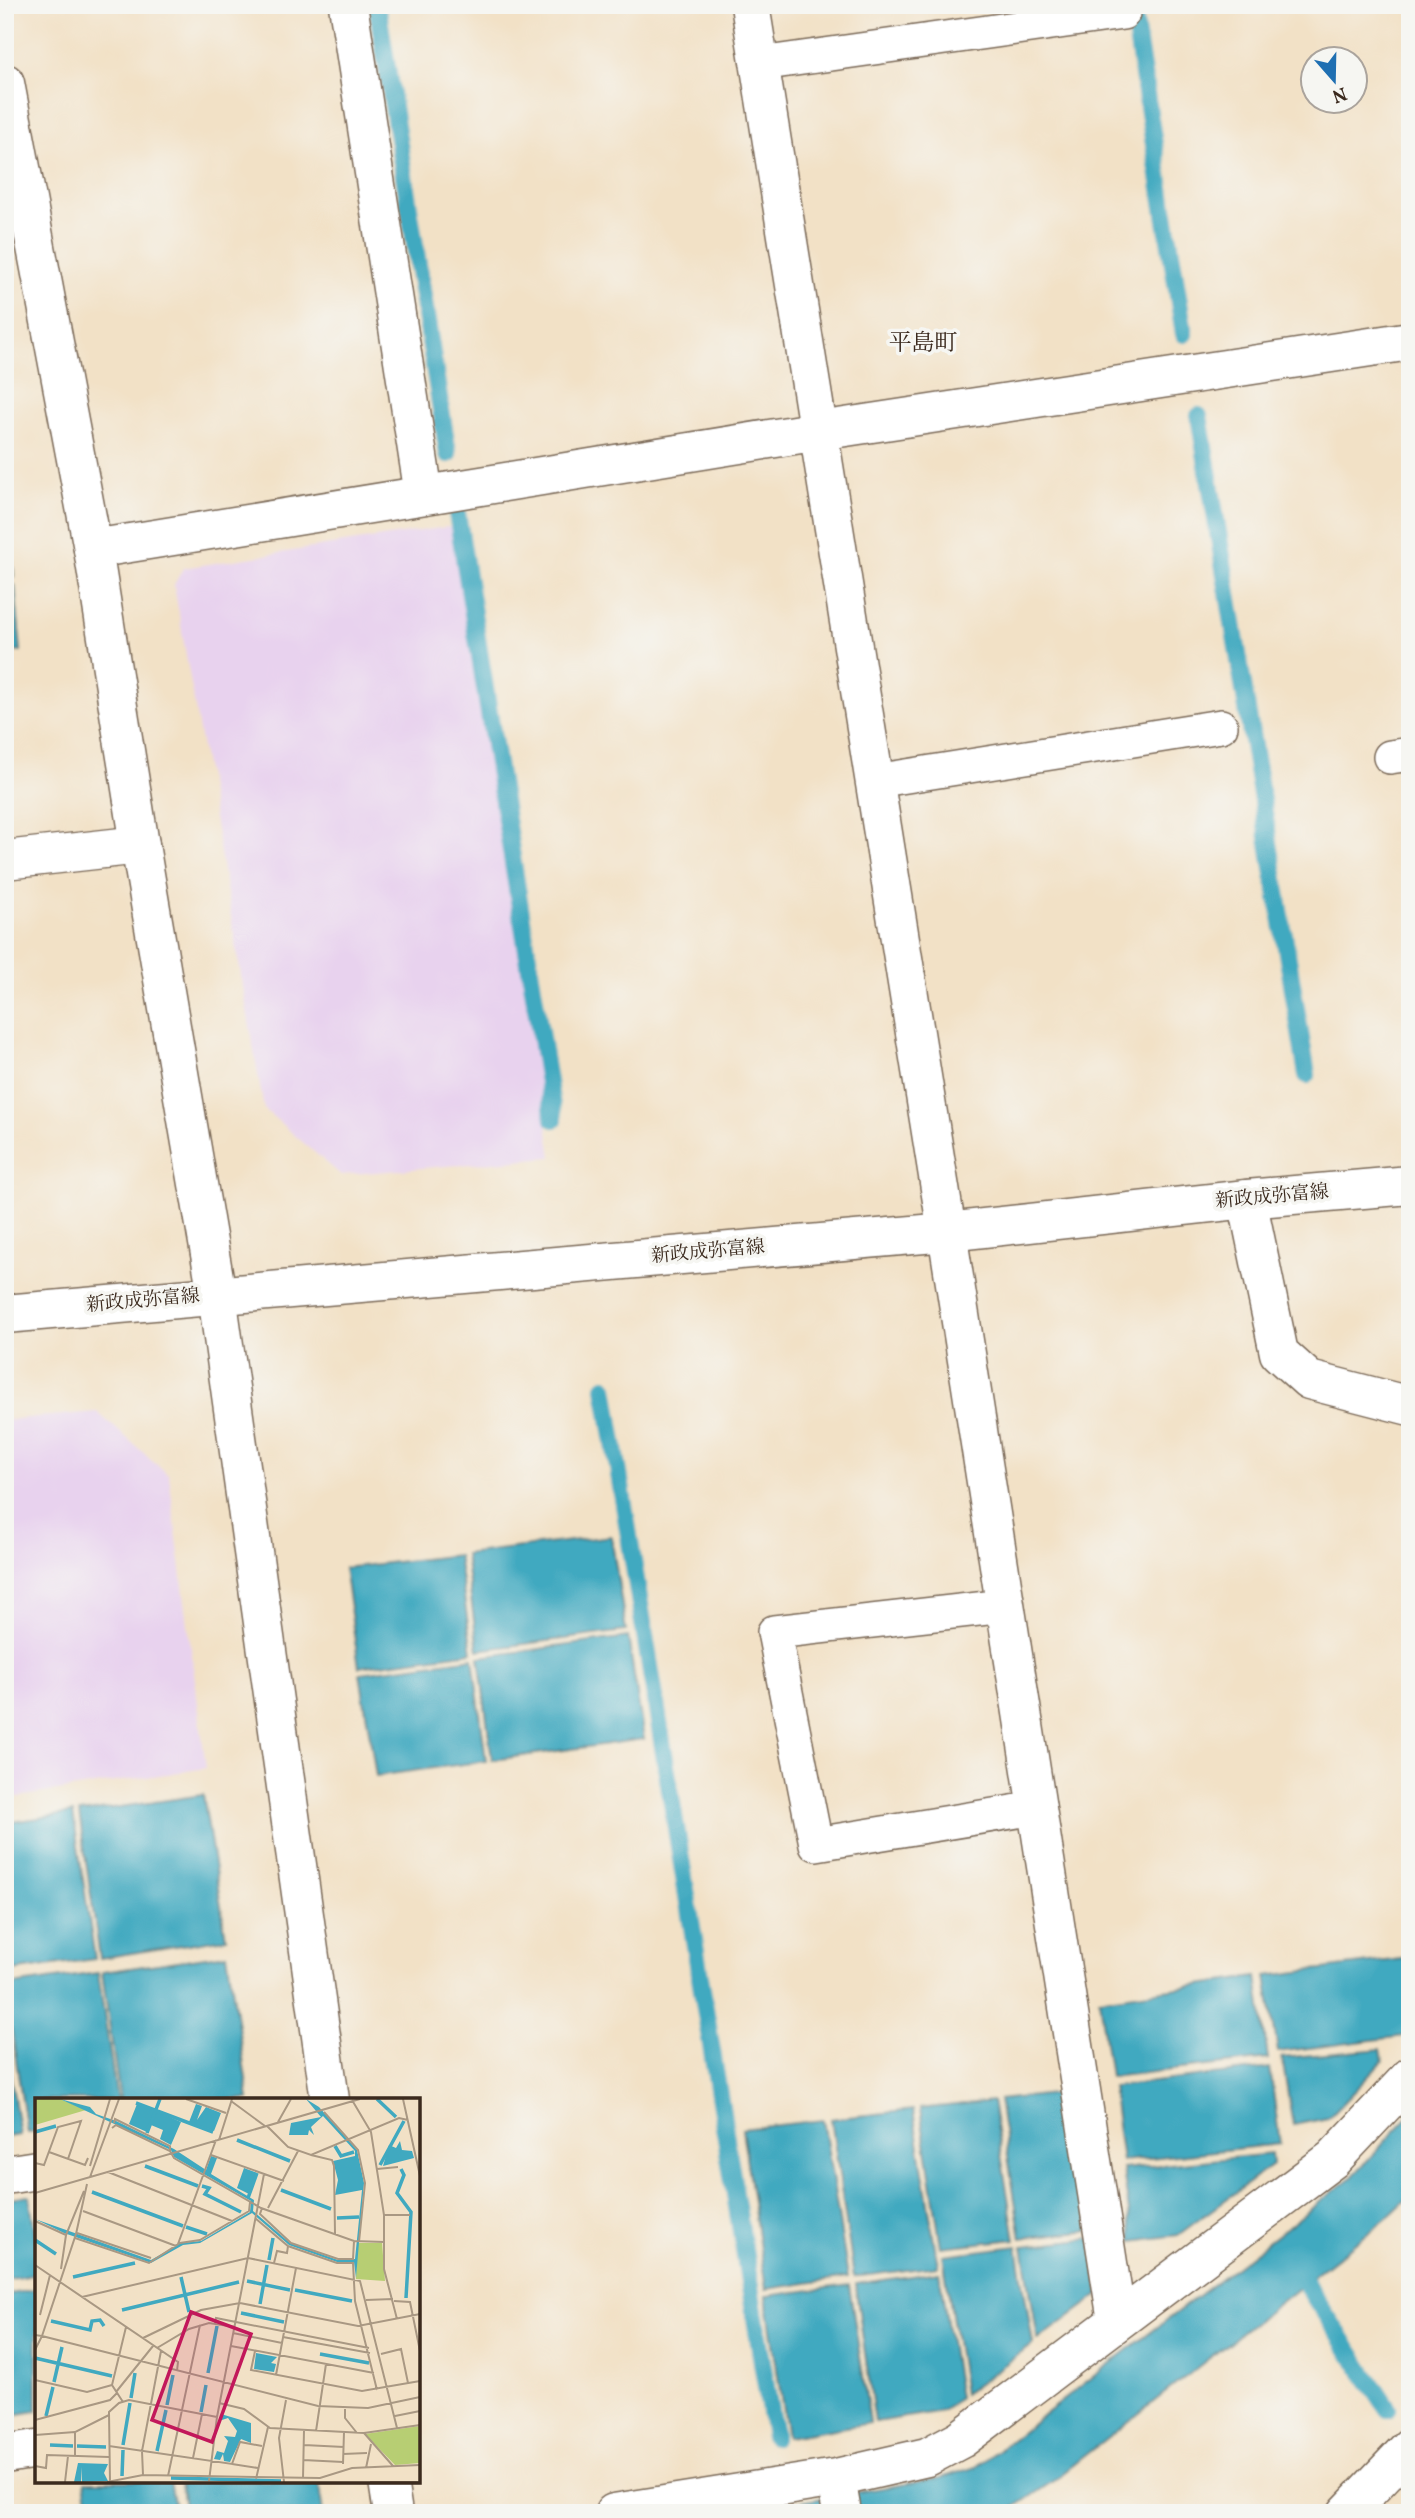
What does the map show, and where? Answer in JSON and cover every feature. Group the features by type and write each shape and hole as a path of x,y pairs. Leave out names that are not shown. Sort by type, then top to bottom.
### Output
{"street":[{"path":"348,5 424,495"},
{"path":"750,5 947,1232 1117,2321"},
{"path":"5,83 93,549 140,845 217,1295 330,2098"},
{"path":"93,549 819,431 1410,341"},
{"path":"5,860 140,845"},
{"name":"新政成弥富線","path":"5,1314 947,1232 1247,1199 1410,1185"},
{"path":"1247,1199 1279,1353 1309,1380 1410,1405"},
{"path":"614,2513 839,2495 927,2457 961,2439 1333,2159 1410,2077"},
{"path":"5,2175 35,2170"},
{"path":"1347,2513 1410,2447"},
{"path":"5,2454 35,2449"},
{"path":"388,2483 393,2513"}],"lane":[{"path":"760,64 1123,13"},
{"path":"875,782 1221,726"},
{"path":"1005,1606 774,1632 816,1844 1036,1808"}],"shaded area":[{"path":"453,526 552,1157 341,1175 264,1109 174,585 183,568"},
{"path":"97,1412 169,1475 206,1768 5,1799 5,1420"}],"water":[{"path":"5,482 14,577 5,578"},
{"path":"15,585 21,651 5,653 5,586"},
{"path":"611,1536 626,1631 478,1650 465,1554"},
{"path":"458,1555 472,1652 359,1667 344,1568"},
{"path":"628,1637 644,1739 492,1760 479,1657"},
{"path":"473,1658 486,1761 376,1776 360,1673"},
{"path":"203,1795 226,1938 100,1958 79,1813"},
{"path":"73,1813 95,1959 5,1972 5,1823"},
{"path":"227,1954 249,2098 120,2098 102,1972"},
{"path":"1410,1958 1410,2029 1404,2036 1278,2052 1266,1976"},
{"path":"98,1973 117,2098 35,2098 35,2132 27,2133 5,1986"},
{"path":"1257,1977 1268,2059 1110,2077 1099,1999"},
{"path":"5,2042 20,2135 5,2137"},
{"path":"1381,2049 1383,2061 1328,2118 1293,2125 1282,2058"},
{"path":"1270,2068 1280,2144 1122,2161 1112,2087"},
{"path":"1071,2092 1090,2230 1021,2238 999,2100"},
{"path":"992,2101 1015,2239 941,2247 920,2109"},
{"path":"913,2110 938,2266 854,2277 831,2119"},
{"path":"1410,2115 1410,2196 1386,2219 1053,2481 1006,2513 734,2513 941,2478 976,2467 1351,2178"},
{"path":"823,2120 848,2277 766,2289 742,2129"},
{"path":"1271,2154 1272,2165 1178,2235 1133,2241 1123,2169"},
{"path":"29,2195 35,2232 35,2274 5,2280 5,2199"},
{"path":"1091,2238 1099,2295 1038,2340 1023,2246"},
{"path":"1017,2246 1033,2344 964,2394 943,2255"},
{"path":"939,2272 959,2398 942,2411 875,2422 855,2284"},
{"path":"849,2285 870,2423 787,2437 766,2296"},
{"path":"35,2289 35,2411 5,2416 5,2295"},
{"path":"85,2483 170,2483 176,2513 90,2513"},
{"path":"180,2483 318,2483 323,2513 185,2513"}],"waterway":[{"path":"377,5 448,454"},
{"path":"1132,5 1184,334"},
{"path":"1199,416 1307,1075"},
{"path":"457,513 554,1119"},
{"path":"605,1387 774,2436"},
{"path":"1305,2283 1388,2409"}],"district":[{"name":"平島町","path":"923,344"}]}
